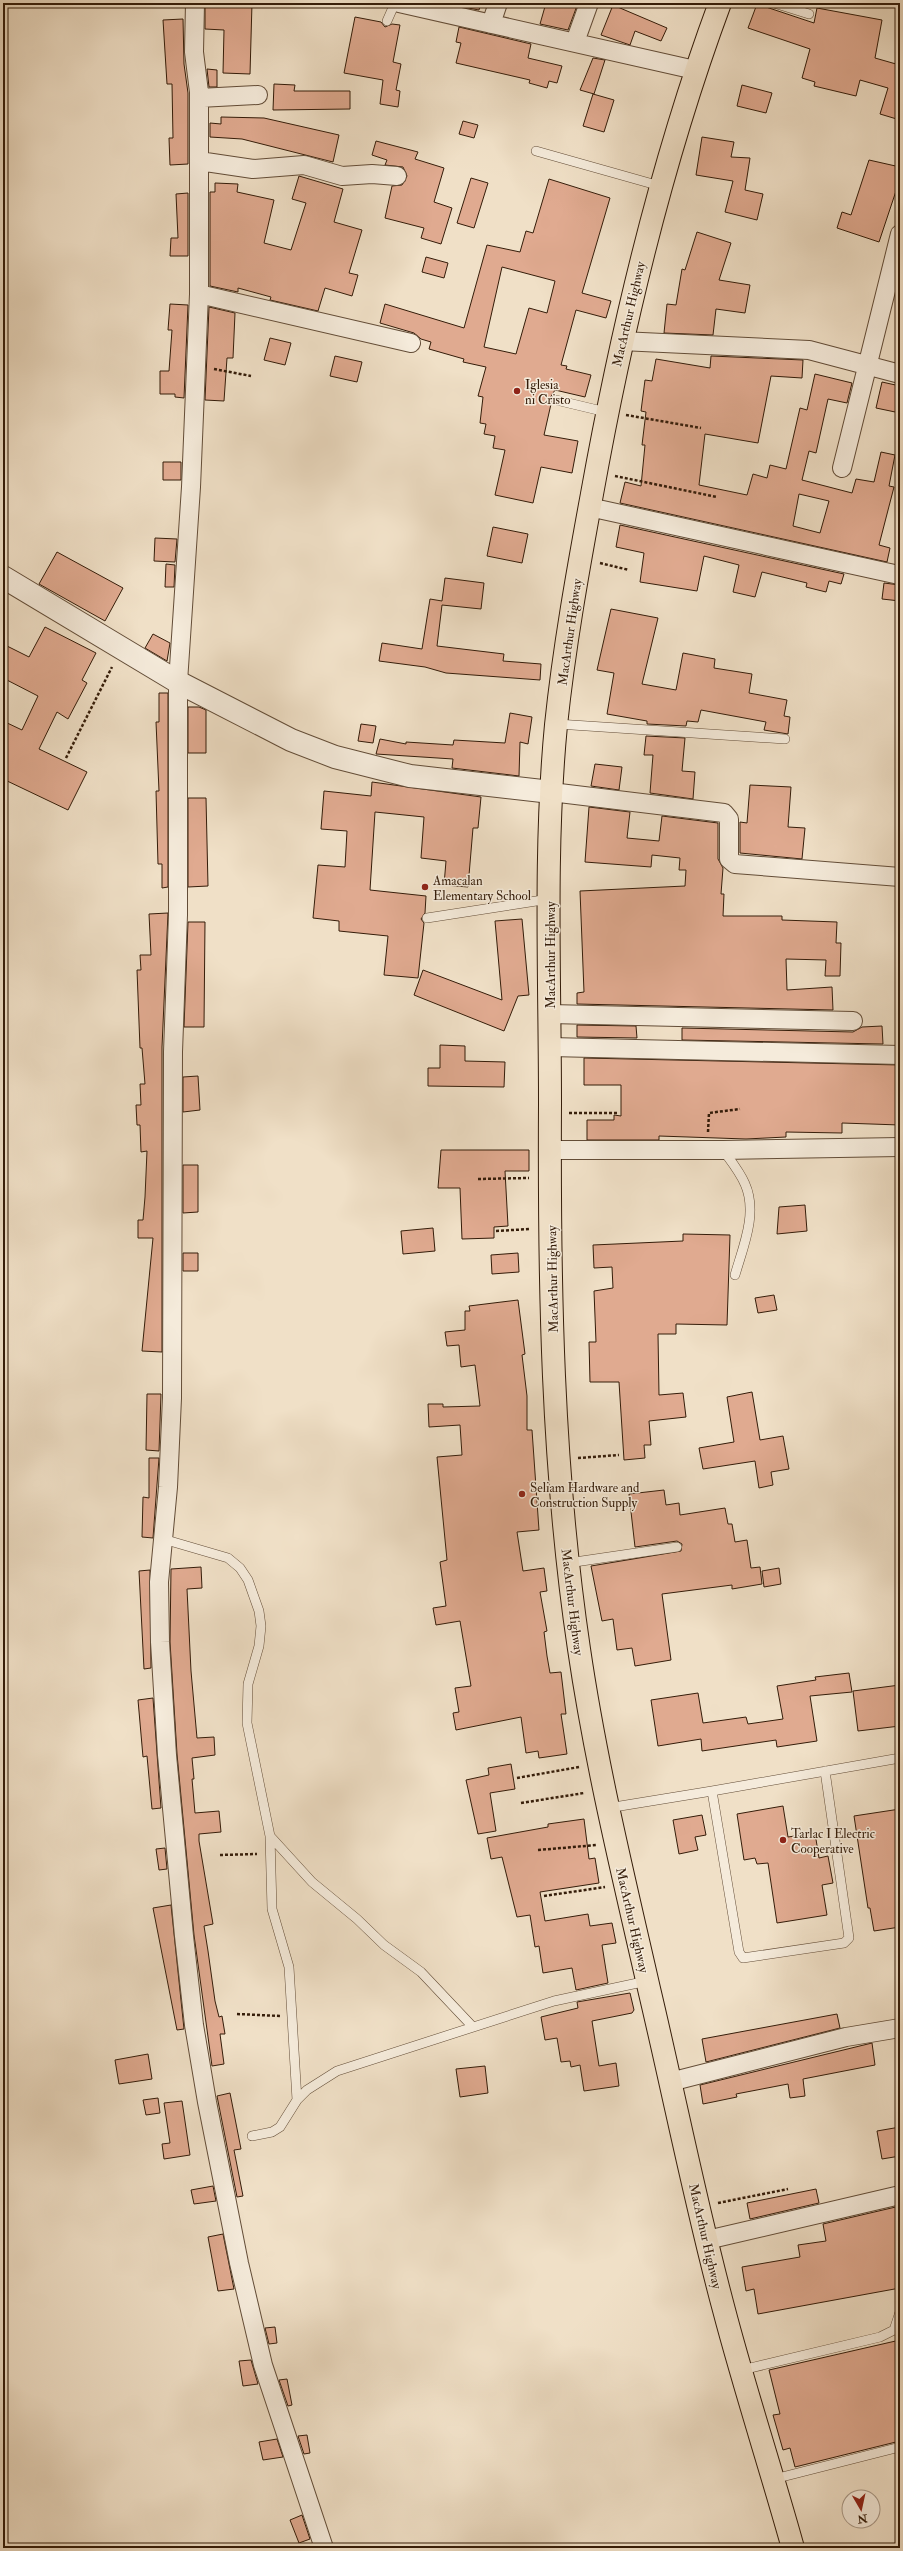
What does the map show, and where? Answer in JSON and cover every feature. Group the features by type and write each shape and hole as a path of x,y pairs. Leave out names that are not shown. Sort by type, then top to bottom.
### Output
{"highway":[{"name":"MacArthur Highway","path":"720,3 695,70 660,186 621,341 606,412 580,558 556,724 551,792 551,1228 558,1459 568,1563 587,1703 615,1844 698,2207 742,2370 793,2548"}],"street":[{"path":"195,3 194,52 199,98 199,294 191,487 178,682 178,915 173,1066 172,1398 164,1539 159,1582 167,1755 194,2025 220,2175 263,2364 324,2548"},
{"path":"399,3 695,70"},
{"path":"491,24 498,3"},
{"path":"575,42 589,3"},
{"path":"199,98 258,96"},
{"path":"199,161 253,169 304,165 342,176 372,174 397,176"},
{"path":"842,468 866,365 900,234"},
{"path":"199,294 412,343"},
{"path":"621,341 784,347 809,350 900,374"},
{"path":"589,507 899,575"},
{"path":"3,577 178,682 291,740 335,757 410,776 724,813 729,819 729,859 735,864 900,877"},
{"path":"550,1014 853,1021"},
{"path":"550,1047 900,1055"},
{"path":"550,1150 716,1150 900,1147"},
{"path":"670,2082 846,2037 900,2028"},
{"path":"707,2240 900,2195"}],"lane":[{"path":"386,21 395,3"},
{"path":"774,3 809,14"},
{"path":"536,151 660,186"},
{"path":"556,400 606,412"},
{"path":"556,724 785,739"},
{"path":"427,918 550,898"},
{"path":"716,1150 745,1184 749,1196 750,1211 747,1232 736,1275"},
{"path":"164,1539 228,1558 240,1568 254,1594 261,1626 259,1646 248,1684 247,1723 270,1836 270,1897 289,1967 297,2100"},
{"path":"568,1563 676,1547"},
{"path":"606,1799 712,1791 900,1758"},
{"path":"712,1791 739,1952 743,1958 844,1943 849,1938 825,1771"},
{"path":"270,1836 312,1882 357,1919 384,1945 421,1972 472,2026"},
{"path":"252,2136 272,2132 280,2127 297,2100 307,2090 336,2071 404,2051 472,2026 554,2001 647,1981"},
{"path":"742,2370 880,2337 894,2330 900,2312"},
{"path":"774,2479 900,2447"}],"path":[{"path":"195,366 251,376"},
{"path":"606,412 701,428"},
{"path":"595,472 717,497"},
{"path":"580,558 629,570"},
{"path":"66,758 122,648"},
{"path":"716,1150 708,1115 712,1112 740,1109"},
{"path":"550,1114 618,1112"},
{"path":"478,1179 550,1178"},
{"path":"496,1231 551,1228"},
{"path":"558,1459 619,1454"},
{"path":"517,1778 599,1764"},
{"path":"521,1803 606,1799"},
{"path":"538,1850 615,1844"},
{"path":"220,1855 271,1853"},
{"path":"544,1896 624,1884"},
{"path":"237,2014 292,2016"},
{"path":"698,2207 788,2189"}],"building":[{"path":"252,3 250,74 223,73 224,30 205,29 205,4"},
{"path":"464,3 481,3 479,10 463,7"},
{"path":"546,3 578,3 568,30 540,24"},
{"path":"757,4 814,23 817,8 882,20 875,58 896,64 897,61 900,62 900,120 880,114 888,88 860,80 856,96 814,86 815,82 802,78 810,49 748,28"},
{"path":"613,5 667,28 661,41 635,31 630,45 601,35"},
{"path":"355,17 381,22 385,27 392,24 400,25 393,62 401,64 396,90 400,91 398,107 380,104 383,80 344,73"},
{"path":"183,19 184,64 188,93 188,164 170,165 169,138 173,138 172,84 167,84 163,20"},
{"path":"459,27 531,44 528,58 562,66 557,83 549,81 547,88 529,83 530,80 456,63 461,43 456,42"},
{"path":"593,58 605,60 594,94 580,90"},
{"path":"207,69 217,70 217,87 209,87"},
{"path":"274,84 295,85 294,91 350,91 350,109 273,110"},
{"path":"742,85 772,93 766,113 737,106"},
{"path":"593,94 614,100 604,132 583,126"},
{"path":"221,117 264,118 339,135 333,162 242,139 210,137 210,123 221,124"},
{"path":"463,121 478,125 474,138 459,134"},
{"path":"702,137 734,142 731,157 750,158 745,190 763,194 757,220 725,212 733,181 696,175"},
{"path":"376,141 418,152 415,159 444,168 434,202 452,208 441,244 421,238 424,228 385,218 392,186 402,185 407,176 403,167 385,165 387,160 372,155"},
{"path":"869,160 900,167 900,179 879,242 837,228 842,212 851,215"},
{"path":"299,176 343,189 334,222 362,230 349,273 358,275 352,296 325,288 318,311 270,300 271,297 238,288 238,292 210,286 210,192 215,192 215,183 238,184 237,192 274,200 264,243 291,250 306,203 292,199"},
{"path":"471,178 488,183 474,228 457,223"},
{"path":"549,179 610,198 582,293 611,301 606,318 576,310 561,365 567,366 566,369 591,375 585,397 555,390 550,398 551,404 544,435 578,441 572,473 541,467 533,503 495,495 505,450 493,448 495,436 484,434 486,424 480,423 483,397 478,396 486,367 463,362 464,359 429,349 431,342 421,339 414,333 380,323 385,304 464,328 487,245 520,252 526,231 533,233","holes":["502,267 555,281 547,313 529,308 516,354 484,347"]},
{"path":"188,193 188,256 170,256 171,238 178,238 176,194"},
{"path":"697,232 731,243 719,280 750,285 745,313 716,309 713,335 664,333 667,304 676,305 682,269 685,270"},
{"path":"426,257 448,263 444,278 422,272"},
{"path":"170,304 188,305 184,398 175,397 175,394 160,394 160,371 169,371 172,330 168,330"},
{"path":"209,307 235,313 233,358 227,358 224,401 205,400"},
{"path":"270,338 291,343 285,365 264,360"},
{"path":"335,356 362,362 357,382 330,376"},
{"path":"711,356 803,360 802,378 771,376 758,443 705,434 699,485 747,495 753,474 767,478 770,465 786,469 800,408 807,410 815,374 852,383 847,403 828,399 816,453 809,451 802,480 852,493 856,479 874,482 881,452 895,455 889,486 894,487 879,545 890,548 887,562 620,503 625,482 641,486 645,445 642,445 646,412 641,411 645,380 652,381 656,359 710,368","holes":["799,494 829,501 820,533 793,526"]},
{"path":"882,382 900,386 900,413 876,408"},
{"path":"163,462 181,462 181,480 163,480"},
{"path":"620,525 844,574 841,584 829,581 826,592 806,587 807,583 762,572 755,597 733,592 739,565 704,556 697,591 640,582 644,553 616,547"},
{"path":"493,527 528,534 522,563 487,556"},
{"path":"155,538 177,539 175,562 154,561"},
{"path":"57,552 123,588 105,621 39,584"},
{"path":"166,564 175,565 174,587 165,587"},
{"path":"445,578 484,583 481,609 442,605 437,646 504,654 503,661 541,664 540,680 446,673 425,667 379,661 382,643 422,649 430,599 442,601"},
{"path":"884,583 900,585 900,601 882,599"},
{"path":"611,609 658,618 642,684 676,690 683,653 715,659 714,668 752,674 749,693 787,700 784,716 790,717 788,734 764,730 766,722 701,710 698,722 687,721 686,726 647,724 647,721 607,714 614,673 597,670"},
{"path":"45,627 96,653 82,680 87,683 68,719 57,712 39,749 87,772 68,810 3,779 3,721 22,730 38,696 3,678 3,653 7,646 29,657"},
{"path":"153,634 170,643 167,661 145,648"},
{"path":"159,693 168,693 168,887 162,888 162,864 158,864 156,791 159,791 156,722 159,722"},
{"path":"188,707 199,707 206,710 206,753 188,753"},
{"path":"510,713 532,717 528,744 520,742 519,776 452,768 453,759 376,754 380,739 406,744 406,742 453,745 454,740 505,743"},
{"path":"361,724 376,726 373,743 358,741"},
{"path":"646,736 685,738 682,771 695,772 693,799 650,793 653,755 644,755"},
{"path":"595,764 622,767 619,790 591,786"},
{"path":"372,782 481,797 478,828 473,828 468,887 444,885 446,861 421,858 424,817 375,812 370,890 426,896 425,913 421,919 424,923 418,978 384,975 388,936 339,931 339,921 313,918 318,865 345,867 347,831 321,829 324,791 371,796"},
{"path":"750,785 791,787 788,827 805,828 802,859 740,853 740,822 747,823"},
{"path":"188,798 206,798 208,886 188,887"},
{"path":"589,807 630,812 627,838 659,841 662,816 718,823 718,859 723,868 721,894 724,894 723,916 782,916 782,920 837,922 836,943 841,943 840,976 825,976 826,960 786,959 787,990 832,987 833,1010 577,1004 577,993 584,992 580,891 685,886 686,870 679,870 680,858 652,855 651,867 585,862"},
{"path":"168,913 162,1047 162,1352 142,1351 153,1238 138,1238 138,1220 143,1220 147,1151 141,1152 140,1125 137,1125 136,1105 141,1105 140,1084 145,1084 142,1048 140,1048 137,970 141,970 140,955 151,955 149,914"},
{"path":"522,919 529,995 518,996 504,1031 414,995 423,970 502,1000 495,921"},
{"path":"188,922 205,922 204,1027 184,1027"},
{"path":"577,1025 636,1026 637,1038 577,1037"},
{"path":"882,1026 883,1044 682,1040 682,1028 853,1032 862,1027"},
{"path":"440,1045 465,1046 465,1061 505,1062 504,1087 428,1086 428,1068 440,1068"},
{"path":"584,1058 900,1065 900,1125 842,1123 842,1133 786,1132 786,1137 746,1139 659,1136 659,1140 587,1140 587,1120 614,1120 614,1115 621,1116 621,1085 584,1085"},
{"path":"198,1076 200,1110 183,1112 183,1077"},
{"path":"441,1150 529,1150 529,1171 505,1171 508,1226 494,1227 494,1238 462,1239 460,1188 438,1188"},
{"path":"183,1165 198,1165 198,1212 183,1213"},
{"path":"805,1205 807,1231 777,1234 779,1207"},
{"path":"433,1228 435,1251 403,1254 401,1231"},
{"path":"683,1234 730,1235 727,1325 676,1324 676,1334 658,1334 659,1395 683,1393 686,1417 649,1421 651,1445 644,1445 645,1458 624,1460 619,1382 590,1382 589,1342 596,1342 594,1291 613,1288 612,1267 594,1268 593,1245 683,1241"},
{"path":"183,1253 198,1253 198,1271 183,1271"},
{"path":"518,1253 519,1272 492,1274 491,1255"},
{"path":"774,1295 777,1310 758,1313 755,1298"},
{"path":"518,1300 525,1354 522,1355 527,1396 527,1430 532,1430 539,1530 517,1532 523,1571 544,1568 547,1591 540,1592 547,1631 544,1632 547,1656 550,1673 561,1672 566,1714 561,1714 567,1754 539,1758 538,1751 526,1753 521,1717 456,1730 453,1713 459,1712 455,1688 471,1686 460,1621 436,1625 433,1608 446,1606 440,1562 447,1560 437,1457 462,1455 460,1425 429,1427 428,1404 443,1404 443,1407 480,1406 475,1365 461,1367 459,1345 447,1346 445,1332 465,1330 465,1311 470,1311 469,1306"},
{"path":"752,1392 760,1440 783,1436 789,1469 771,1472 773,1485 759,1488 755,1461 703,1469 699,1448 734,1442 727,1397"},
{"path":"147,1394 161,1394 159,1451 146,1450"},
{"path":"149,1458 159,1458 153,1538 142,1537 143,1497 149,1498"},
{"path":"664,1490 666,1505 679,1503 680,1515 725,1508 728,1524 732,1524 735,1542 747,1540 751,1568 760,1567 762,1584 732,1589 732,1585 662,1594 671,1660 635,1666 632,1648 617,1650 613,1619 602,1621 591,1566 681,1551 682,1544 677,1541 635,1547 629,1494"},
{"path":"201,1567 202,1588 187,1589 191,1671 197,1738 214,1737 215,1755 192,1758 195,1813 219,1811 221,1832 199,1834 213,1924 204,1926 215,2001 219,2017 222,2016 225,2034 220,2034 224,2064 212,2066 194,1935 177,1754 170,1642 171,1569"},
{"path":"779,1568 781,1584 764,1587 762,1571"},
{"path":"150,1570 151,1668 144,1669 139,1571"},
{"path":"849,1673 852,1692 810,1696 817,1741 777,1747 776,1740 702,1751 701,1739 658,1746 651,1700 698,1693 703,1723 746,1717 748,1724 783,1719 777,1686 816,1680 815,1677"},
{"path":"900,1685 900,1726 858,1731 853,1691"},
{"path":"153,1698 161,1808 152,1809 147,1756 143,1757 138,1700"},
{"path":"511,1764 515,1789 490,1793 496,1831 478,1834 466,1780 489,1775 488,1768"},
{"path":"783,1806 788,1837 815,1833 819,1858 828,1856 833,1883 822,1885 827,1915 777,1923 768,1863 757,1864 755,1858 744,1860 737,1814"},
{"path":"900,1809 900,1927 874,1931 870,1908 868,1908 854,1816"},
{"path":"702,1815 706,1835 695,1837 698,1850 679,1854 673,1820"},
{"path":"584,1819 589,1859 595,1858 599,1883 540,1892 545,1921 588,1914 590,1926 612,1923 616,1943 602,1945 608,1983 576,1990 572,1968 543,1973 539,1946 535,1947 530,1915 517,1917 502,1857 491,1859 487,1838 548,1827 548,1824"},
{"path":"165,1848 167,1869 159,1870 156,1849"},
{"path":"171,1905 184,2029 177,2030 153,1908"},
{"path":"630,1993 634,2010 632,2013 592,2021 599,2066 616,2063 619,2086 584,2091 580,2065 571,2067 570,2061 561,2062 557,2038 545,2040 541,2017 578,2008 577,2002"},
{"path":"837,2014 840,2028 706,2062 702,2039"},
{"path":"872,2043 875,2065 803,2079 805,2096 790,2098 788,2084 736,2094 737,2097 703,2104 700,2085"},
{"path":"148,2054 152,2079 119,2084 115,2060"},
{"path":"485,2066 488,2093 460,2097 456,2069"},
{"path":"230,2093 241,2149 234,2150 243,2196 237,2197 217,2096"},
{"path":"158,2098 160,2113 146,2115 143,2100"},
{"path":"182,2101 190,2155 164,2159 162,2144 170,2143 164,2103"},
{"path":"900,2127 900,2156 882,2159 877,2131"},
{"path":"213,2186 216,2201 194,2204 191,2190"},
{"path":"816,2189 819,2203 750,2219 747,2203"},
{"path":"900,2206 900,2288 758,2314 754,2289 746,2291 742,2267 800,2257 798,2245 826,2241 823,2224"},
{"path":"223,2234 234,2289 218,2291 208,2237"},
{"path":"275,2327 277,2343 269,2344 265,2328"},
{"path":"900,2340 900,2441 795,2467 790,2448 783,2450 773,2415 780,2414 769,2370"},
{"path":"251,2360 258,2384 243,2386 239,2361"},
{"path":"287,2379 292,2405 288,2406 279,2380"},
{"path":"307,2435 310,2453 304,2454 298,2436"},
{"path":"277,2439 283,2457 263,2460 259,2442"},
{"path":"302,2515 310,2539 299,2543 290,2520"}],"place":[{"name":"Iglesia ni Cristo","path":"517,391"},
{"name":"Amacalan Elementary School","path":"425,887"},
{"name":"Seliam Hardware and Construction Supply","path":"522,1494"},
{"name":"Tarlac I Electric Cooperative","path":"783,1840"}]}
